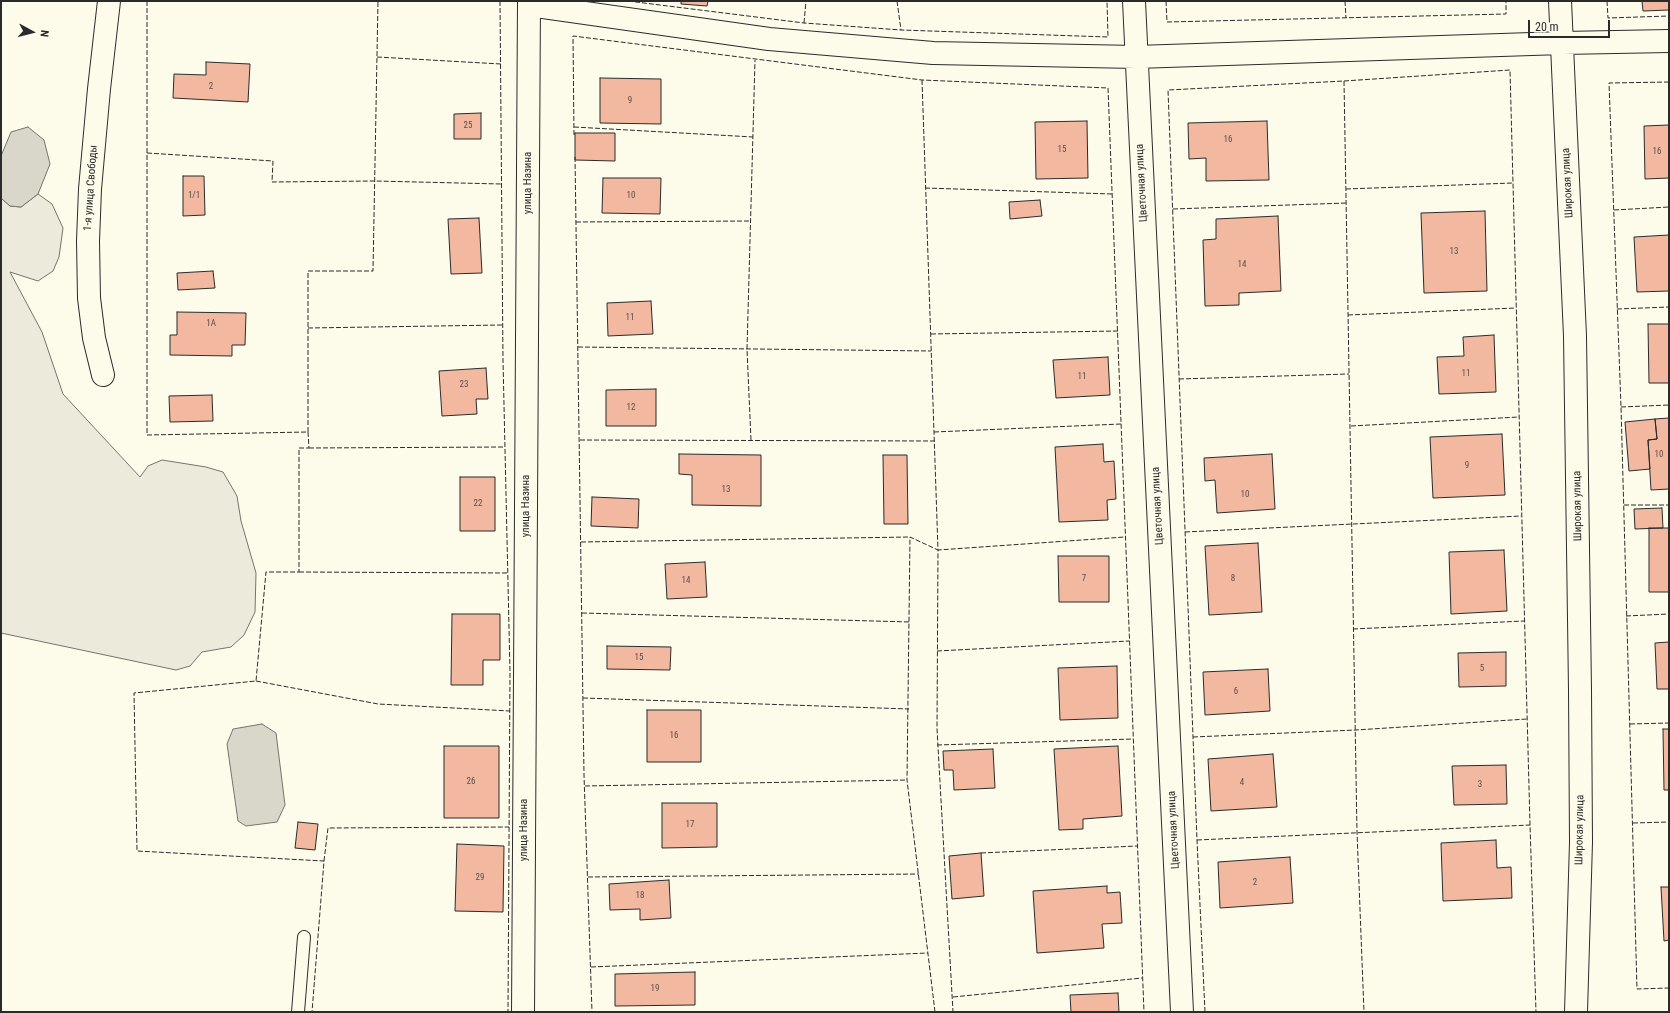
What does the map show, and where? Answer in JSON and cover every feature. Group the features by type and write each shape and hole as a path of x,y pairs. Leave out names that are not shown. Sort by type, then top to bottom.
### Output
{"street":[{"name":"1-я улица Свободы","path":"103,375 94,338 89,298 88,241 90,189 98,89 109,1"},
{"name":"Цветочная улица","path":"1134,1 1182,1012"},
{"name":"Широкая улица","path":"1560,1 1575,336 1581,842 1576,1012"},
{"path":"529,3 769,39 933,52 1136,57 1562,43 1669,41"},
{"name":"улица Назина","path":"523,1012 529,3"}],"lane":[{"path":"298,1012 304,937"}],"shaded area":[{"path":"28,127 44,140 50,164 38,194 21,207 10,206 1,198 1,156 11,132"},
{"path":"38,194 52,204 63,228 59,257 53,271 38,281 10,272 42,332 63,394 140,477 148,466 162,460 206,467 223,472 237,496 241,521 256,573 255,612 244,635 231,647 202,652 190,666 176,670 1,633 1,198 10,206 21,207"},
{"path":"262,724 276,733 285,805 277,822 246,826 238,821 227,744 233,729"}],"building":[{"path":"681,1 708,1 707,6 681,4"},
{"path":"1642,1 1669,1 1669,10 1643,11"},
{"path":"206,62 250,64 248,102 173,98 174,74 206,75"},
{"path":"600,78 661,79 661,124 600,123"},
{"path":"481,113 481,139 454,139 454,114"},
{"path":"1087,121 1088,178 1036,179 1035,122"},
{"path":"1267,121 1269,180 1206,181 1206,158 1189,159 1188,123"},
{"path":"1669,125 1669,178 1645,179 1644,126"},
{"path":"575,133 615,133 615,161 575,160"},
{"path":"183,176 204,176 205,215 183,216"},
{"path":"603,178 661,178 660,214 602,213"},
{"path":"1040,200 1042,216 1010,219 1009,202"},
{"path":"1485,211 1487,291 1424,293 1421,213"},
{"path":"1278,216 1281,291 1239,293 1239,305 1205,306 1203,240 1216,239 1216,219"},
{"path":"479,218 482,273 451,274 448,219"},
{"path":"1669,235 1669,291 1637,292 1634,237"},
{"path":"213,271 215,288 178,290 177,273"},
{"path":"651,301 653,334 608,336 607,303"},
{"path":"177,312 246,313 245,345 232,345 232,356 170,355 170,335 177,335"},
{"path":"1648,324 1669,324 1669,383 1649,383"},
{"path":"1494,335 1496,392 1439,394 1437,357 1464,356 1463,337"},
{"path":"1108,357 1110,395 1056,398 1053,360"},
{"path":"486,368 488,399 476,399 477,414 442,416 439,371"},
{"path":"656,389 656,426 606,426 606,390"},
{"path":"212,395 213,421 170,422 169,396"},
{"path":"1669,418 1669,489 1651,490 1648,440 1657,439 1655,419"},
{"path":"1655,419 1657,439 1648,440 1650,469 1629,471 1625,422"},
{"path":"1502,434 1505,495 1433,498 1430,437"},
{"path":"1103,444 1104,462 1114,461 1116,499 1107,500 1108,520 1059,522 1055,447"},
{"path":"679,454 761,455 761,506 692,505 692,475 679,474"},
{"path":"1272,454 1275,509 1217,513 1215,480 1205,481 1204,458"},
{"path":"883,455 907,455 908,524 884,524"},
{"path":"460,477 495,477 495,531 460,531"},
{"path":"592,497 639,499 638,528 591,526"},
{"path":"1662,508 1663,528 1635,529 1634,509"},
{"path":"1649,528 1669,528 1669,592 1649,592"},
{"path":"1258,543 1262,612 1209,615 1205,546"},
{"path":"1504,550 1507,611 1451,614 1449,552"},
{"path":"1058,556 1109,556 1109,602 1059,602"},
{"path":"705,562 707,597 667,599 665,564"},
{"path":"452,614 500,614 500,660 483,660 483,685 451,685"},
{"path":"1669,642 1669,689 1657,689 1655,643"},
{"path":"607,646 671,647 670,670 607,669"},
{"path":"1506,652 1506,686 1459,687 1458,653"},
{"path":"1117,666 1118,718 1060,720 1058,668"},
{"path":"1268,669 1270,711 1205,715 1203,672"},
{"path":"647,710 701,710 701,762 647,762"},
{"path":"1663,729 1669,729 1669,790 1664,790"},
{"path":"444,746 499,746 499,818 444,818"},
{"path":"1118,746 1122,816 1083,819 1083,829 1059,830 1054,749"},
{"path":"993,749 995,788 954,790 953,770 944,770 943,751"},
{"path":"1273,754 1277,807 1211,811 1208,759"},
{"path":"1506,765 1507,804 1454,805 1452,766"},
{"path":"662,803 717,803 717,847 662,848"},
{"path":"298,822 318,824 315,850 295,848"},
{"path":"1496,840 1497,868 1511,867 1512,898 1443,901 1441,843"},
{"path":"457,844 504,846 503,912 455,911"},
{"path":"981,853 984,896 952,899 949,856"},
{"path":"1290,857 1293,903 1220,908 1218,862"},
{"path":"669,880 671,918 640,920 640,909 610,910 609,884"},
{"path":"1107,886 1107,893 1120,892 1122,923 1102,924 1104,948 1037,953 1033,891"},
{"path":"1661,887 1669,887 1669,940 1664,941"},
{"path":"695,972 695,1005 615,1006 615,974"},
{"path":"1118,993 1119,1012 1071,1012 1070,995"}],"fence":[{"path":"147,1 147,435 308,432 309,448 299,448 299,572 266,572 256,681 134,693 137,851 324,861 312,1012"},
{"path":"308,432 308,271 373,271 378,1"},
{"path":"500,1 503,360 510,672 508,1012"},
{"path":"628,1 804,23 901,30 1108,37 1107,1"},
{"path":"804,23 806,1"},
{"path":"897,1 901,30"},
{"path":"1166,1 1167,22 1506,14 1506,1"},
{"path":"1345,1 1346,18"},
{"path":"1607,1 1608,18 1669,16"},
{"path":"574,135 573,36 922,80 1108,88 1144,1012"},
{"path":"377,57 501,64"},
{"path":"751,440 747,349 755,60"},
{"path":"1205,1012 1168,90 1344,81 1510,70 1536,1012"},
{"path":"922,80 938,550 1125,537"},
{"path":"1344,81 1357,832 1364,1012"},
{"path":"1669,82 1609,83 1621,407 1637,989 1669,988"},
{"path":"574,127 753,137"},
{"path":"147,153 273,161 272,182 375,181 501,184"},
{"path":"575,157 584,775 592,1012"},
{"path":"1346,189 1513,183"},
{"path":"925,188 1112,194"},
{"path":"1173,209 1347,203"},
{"path":"1614,210 1669,207"},
{"path":"576,222 751,221"},
{"path":"1617,309 1669,307"},
{"path":"1348,315 1516,308"},
{"path":"308,328 502,325"},
{"path":"931,334 1118,331"},
{"path":"578,347 931,351"},
{"path":"1179,379 1349,374"},
{"path":"1621,407 1669,405"},
{"path":"1351,426 1519,417"},
{"path":"934,432 1121,424"},
{"path":"580,440 935,441"},
{"path":"309,448 505,447"},
{"path":"1624,505 1669,505"},
{"path":"1185,532 1521,516"},
{"path":"581,542 910,537"},
{"path":"935,1012 907,780 910,537 938,550 937,729 953,1012"},
{"path":"299,572 508,573"},
{"path":"582,613 910,622"},
{"path":"1626,616 1669,614"},
{"path":"1353,629 1524,621"},
{"path":"937,651 1129,641"},
{"path":"256,681 378,704 510,711"},
{"path":"583,698 909,709"},
{"path":"1193,737 1356,730 1527,719"},
{"path":"1630,724 1669,723"},
{"path":"937,745 1133,739"},
{"path":"585,786 907,780"},
{"path":"1633,823 1669,822"},
{"path":"1197,840 1530,825"},
{"path":"324,861 328,828 509,827"},
{"path":"981,853 1137,846"},
{"path":"588,877 919,874"},
{"path":"591,967 928,953"},
{"path":"953,997 1142,978"}]}
